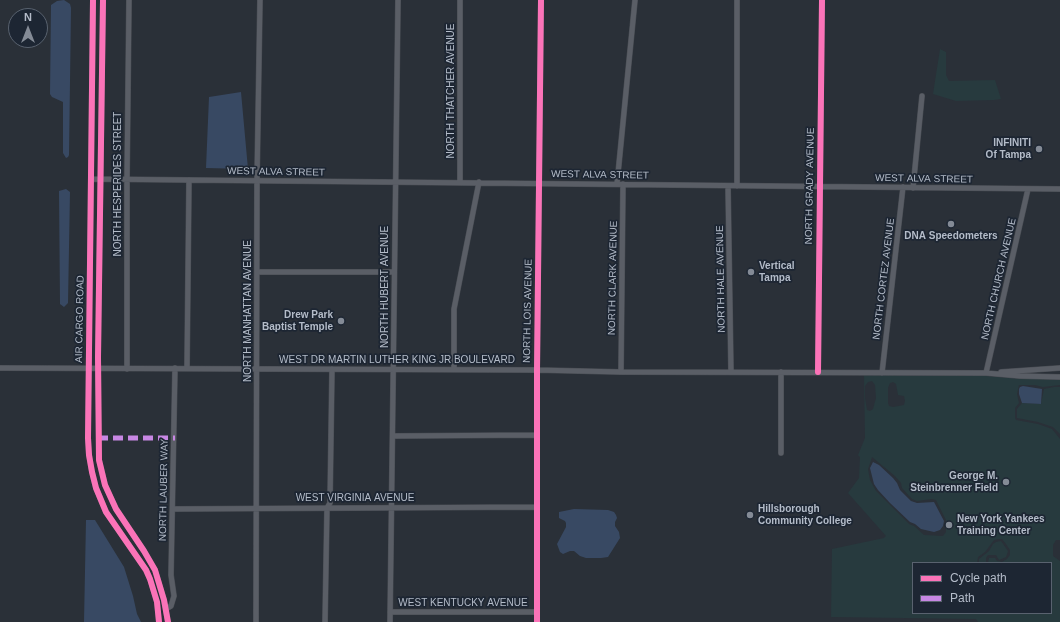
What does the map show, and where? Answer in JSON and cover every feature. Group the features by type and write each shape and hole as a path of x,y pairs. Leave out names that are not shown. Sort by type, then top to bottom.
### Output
{"street":[{"name":"AIR CARGO ROAD","path":"93,0 89,455 96,488 106,512 148,574 157,602 159,622"},
{"name":"AIR CARGO ROAD","path":"103,0 98,449 102,477 108,494 155,570 166,608 168,622"},
{"name":"NORTH HESPERIDES STREET","path":"127,369 127,179 130,0"},
{"name":"NORTH MANHATTAN AVENUE","path":"256,622 257,180 260,0"},
{"name":"NORTH HUBERT AVENUE","path":"390,622 398,0"},
{"name":"NORTH THATCHER AVENUE","path":"460,0 460,182"},
{"name":"NORTH LOIS AVENUE","path":"536,622 541,0"},
{"path":"617,184 635,0"},
{"path":"737,0 737,186"},
{"name":"NORTH GRADY AVENUE","path":"818,372 822,0"},
{"path":"913,188 922,96"},
{"name":"WEST ALVA STREET","path":"92,178 1060,189"},
{"path":"186,368 189,180"},
{"path":"454,369 454,309 480,182"},
{"name":"NORTH CLARK AVENUE","path":"621,372 624,184"},
{"name":"NORTH HALE AVENUE","path":"728,186 731,372"},
{"name":"NORTH CORTEZ AVENUE","path":"882,373 903,188"},
{"name":"NORTH CHURCH AVENUE","path":"986,373 1028,189"},
{"path":"257,272 394,272"},
{"name":"WEST DR MARTIN LUTHER KING JR BOULEVARD","path":"0,368 454,369 621,372 882,373 986,373 1060,368"},
{"name":"NORTH LAUBER WAY","path":"166,608 171,606 174,596 172,575 175,368"},
{"path":"325,622 327,508 330,503 332,369"},
{"path":"781,372 781,453"},
{"name":"WEST DR MARTIN LUTHER KING JR BOULEVARD","path":"986,373 1060,377"},
{"path":"393,436 537,435"},
{"name":"WEST VIRGINIA AVENUE","path":"173,509 537,507"},
{"name":"WEST KENTUCKY AVENUE","path":"390,612 537,612"}],"green space":[{"path":"940,49 946,52 946,75 949,81 995,80 1001,99 956,101 933,94"},
{"path":"864,375 986,376 1022,379 1060,379 1060,385 1043,387 1035,385 1019,385 1017,394 1019,403 1015,408 1015,418 1016,420 1038,424 1052,429 1060,439 1060,540 1056,540 1053,545 1053,556 1060,561 1060,622 978,622 976,619 831,617 832,549 884,538 886,536 848,493 859,478 860,457 858,455 865,438","holes":["872,381 875,385 876,398 873,409 870,411 867,410 865,386 868,382","893,382 896,384 898,395 904,396 904,405 893,407 889,406 888,388 890,383","872,457 895,476 901,483 902,488 912,499 917,501 932,499 936,500 946,520 946,532 943,536 924,535 914,526 909,524 876,491 870,480 868,469"]},
{"path":"1060,387 1060,434 1053,427 1038,422 1017,418 1017,409 1022,403 1041,404 1044,389"},
{"path":"1001,541 1008,551 1006,557 999,560 996,555 988,555 986,562 979,562 979,559 989,551 996,542"},
{"path":"989,558 995,558 997,561 1002,562 988,562"}],"water":[{"path":"64,0 70,4 71,8 69,155 66,158 63,153 63,102 52,97 50,94 51,5 57,1"},
{"path":"241,92 248,169 206,168 209,97"},
{"path":"66,189 70,192 68,303 64,307 60,304 59,191"},
{"path":"1023,386 1042,389 1041,404 1022,403 1019,389"},
{"path":"873,462 879,465 893,478 900,490 911,501 917,503 934,502 944,521 940,530 934,532 921,529 910,522 890,503 874,484 870,468"},
{"path":"574,509 608,510 614,512 617,518 615,526 619,532 620,538 608,557 586,558 580,556 574,551 563,554 560,552 557,544 566,527 566,523 559,518 559,512"},
{"path":"86,520 95,520 124,567 137,614 141,622 84,622"}],"marked path":[{"path":"98,438 175,438"}],"cycle path":[{"path":"93,0 89,455 96,488 106,512 146,570 150,579 157,602 159,622"},
{"path":"103,0 98,357 99,460 105,485 116,509 155,570 164,600 168,622"},
{"path":"537,622 537,370 541,0"},
{"path":"818,372 822,0"}],"place":[{"name":"INFINITI Of Tampa","path":"1039,149"},
{"name":"DNA Speedometers","path":"951,224"},
{"name":"Vertical Tampa","path":"751,272"},
{"name":"Drew Park Baptist Temple","path":"341,321"},
{"name":"George M. Steinbrenner Field","path":"1006,482"},
{"name":"Hillsborough Community College","path":"750,515"},
{"name":"New York Yankees Training Center","path":"949,525"}]}
